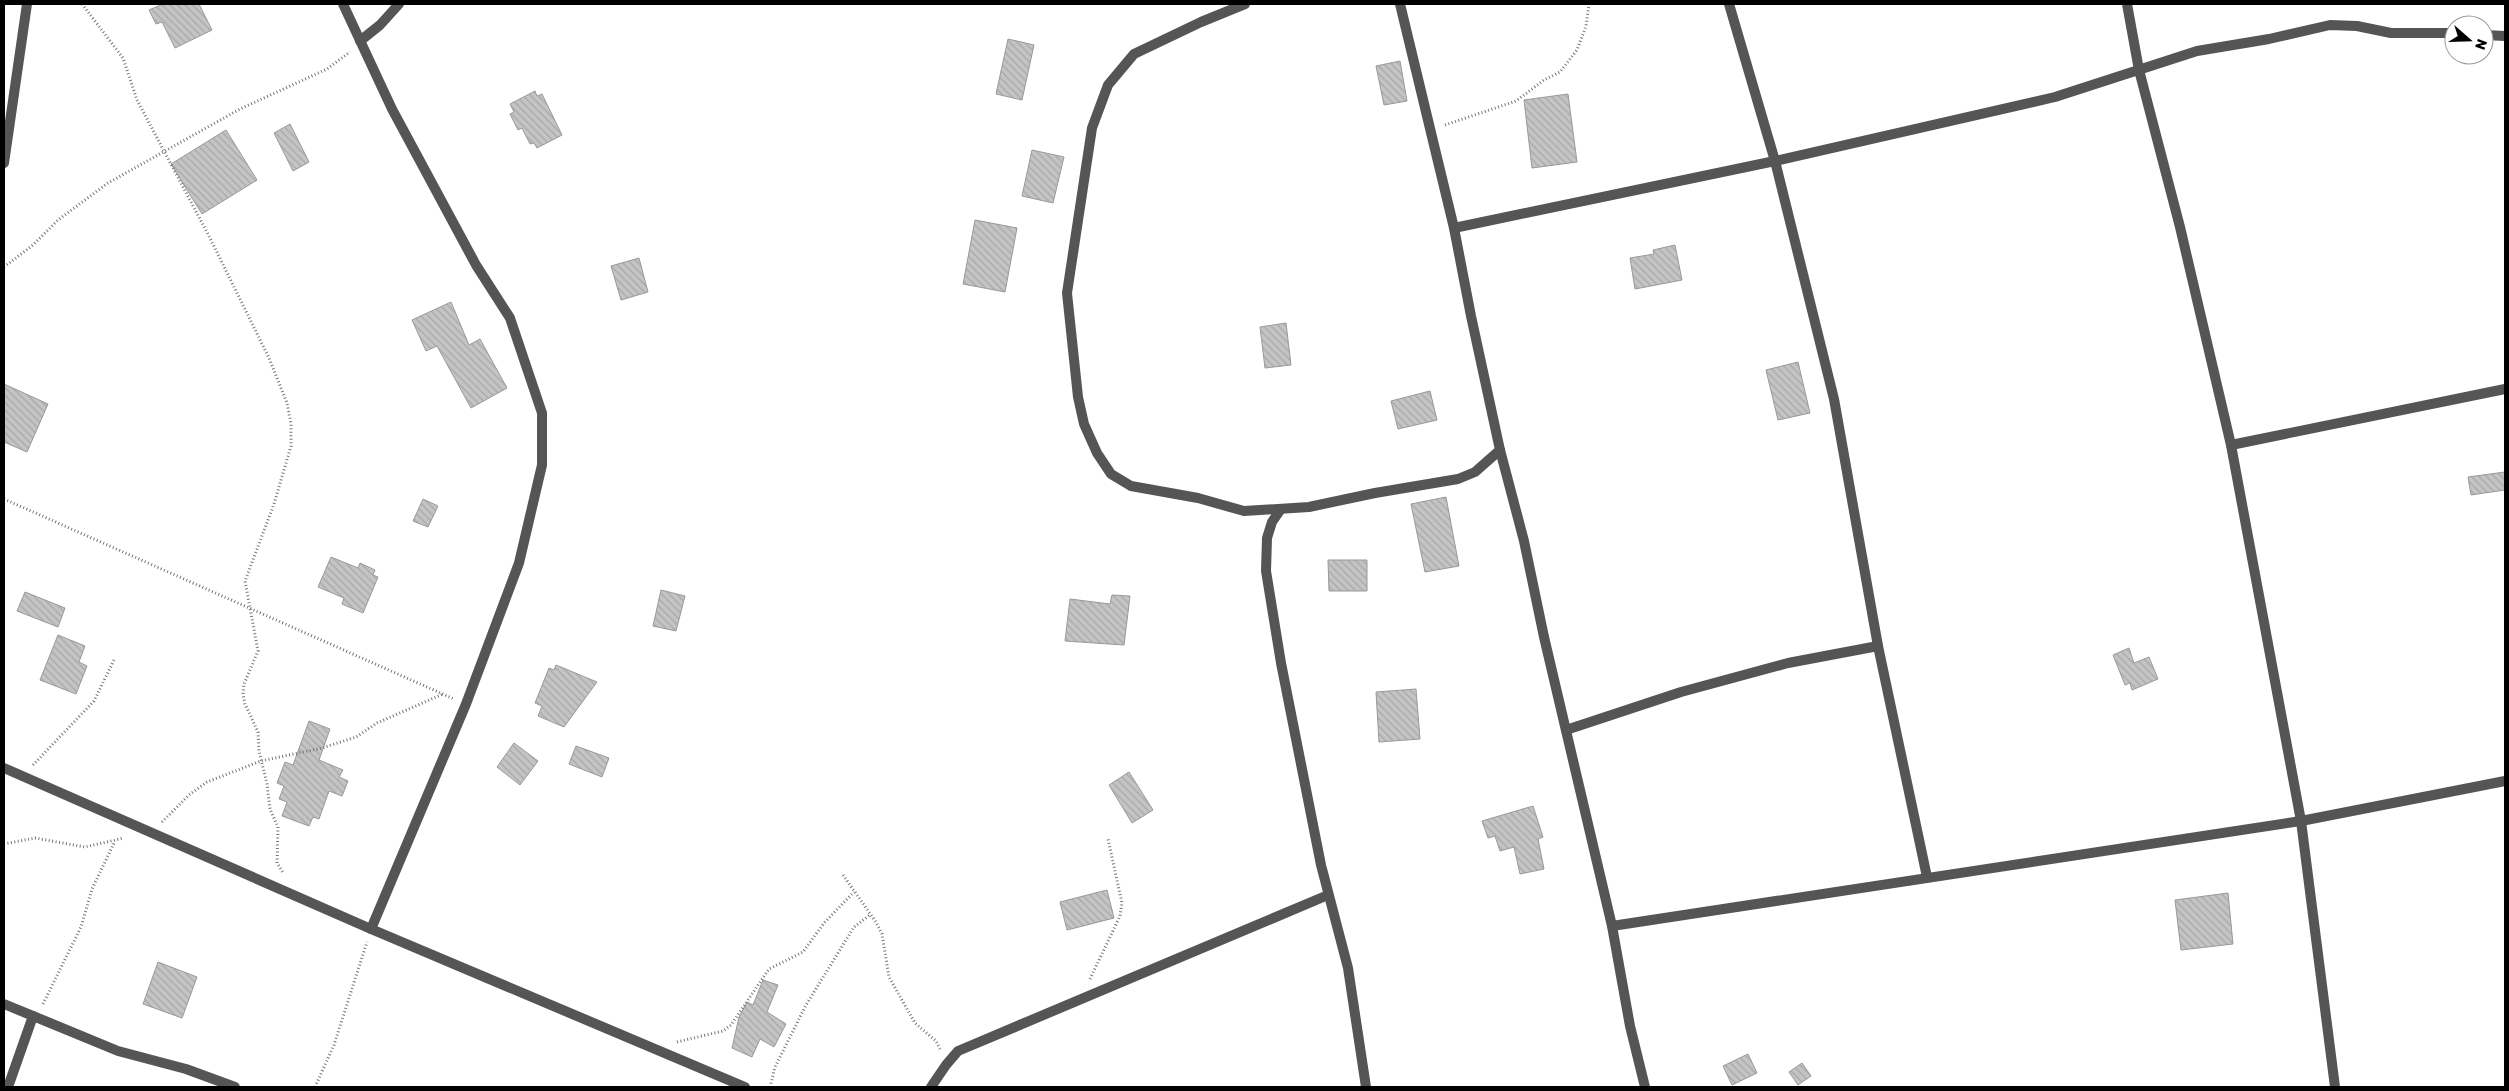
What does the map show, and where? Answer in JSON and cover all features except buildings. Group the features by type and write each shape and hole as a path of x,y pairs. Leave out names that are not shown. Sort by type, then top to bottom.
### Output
{"street":[{"path":"4,163 27,4"},
{"path":"343,4 363,52 392,109 476,265 510,318 542,413 542,465 519,563 466,704 371,929"},
{"path":"360,41 380,25 399,4"},
{"path":"1245,4 1201,22 1134,54 1108,85 1092,128 1067,293 1078,397 1084,424 1096,453 1111,474 1131,486 1198,498 1244,511 1309,507 1375,493 1458,479 1475,472 1500,450"},
{"path":"1400,4 1454,228 1500,450 1524,541 1612,926 1630,1026 1646,1087"},
{"path":"1729,4 1775,161 1834,398 1878,646 1927,877"},
{"path":"2127,4 2139,70 2180,227 2231,445 2301,821 2335,1087"},
{"path":"1454,228 1775,161 2055,96 2196,51 2269,40 2330,25 2357,26 2391,33 2444,33"},
{"path":"2231,445 2505,389"},
{"path":"1280,509 1272,522 1267,538 1266,571 1281,663 1328,895 1348,968 1366,1087"},
{"path":"1566,730 1681,692 1788,663 1878,646"},
{"path":"4,768 301,899 745,1087"},
{"path":"1612,926 2301,821 2505,781"},
{"path":"931,1087 958,1051 1328,895"},
{"path":"4,1004 118,1051 186,1069 235,1087"},
{"path":"8,1087 35,1017"}],"path":[{"path":"82,4 123,58 138,100 209,236 269,358 287,403 291,424 291,446 285,470 245,581 258,651 244,684 243,694 245,704 258,732 270,809 278,827 278,863 301,899"},
{"path":"1431,130 1516,101 1544,80 1560,72 1577,50 1586,26 1589,4"},
{"path":"4,267 33,245 58,220 108,183 240,109 338,63 360,41"},
{"path":"4,499 466,704"},
{"path":"23,777 94,701 114,660"},
{"path":"4,844 35,838 85,847 149,832 188,795 207,782 261,760 322,748 356,736 377,723 443,694"},
{"path":"1078,1002 1120,916 1122,903 1108,839"},
{"path":"35,1017 81,927 92,889 115,841"},
{"path":"843,876 871,914 882,934 889,977 915,1023 936,1041 940,1051"},
{"path":"654,1049 723,1031 731,1025 769,969 803,952 824,923 854,892"},
{"path":"770,1087 774,1067 806,1005 854,927 871,914"},
{"path":"315,1087 334,1045 371,929"}]}
